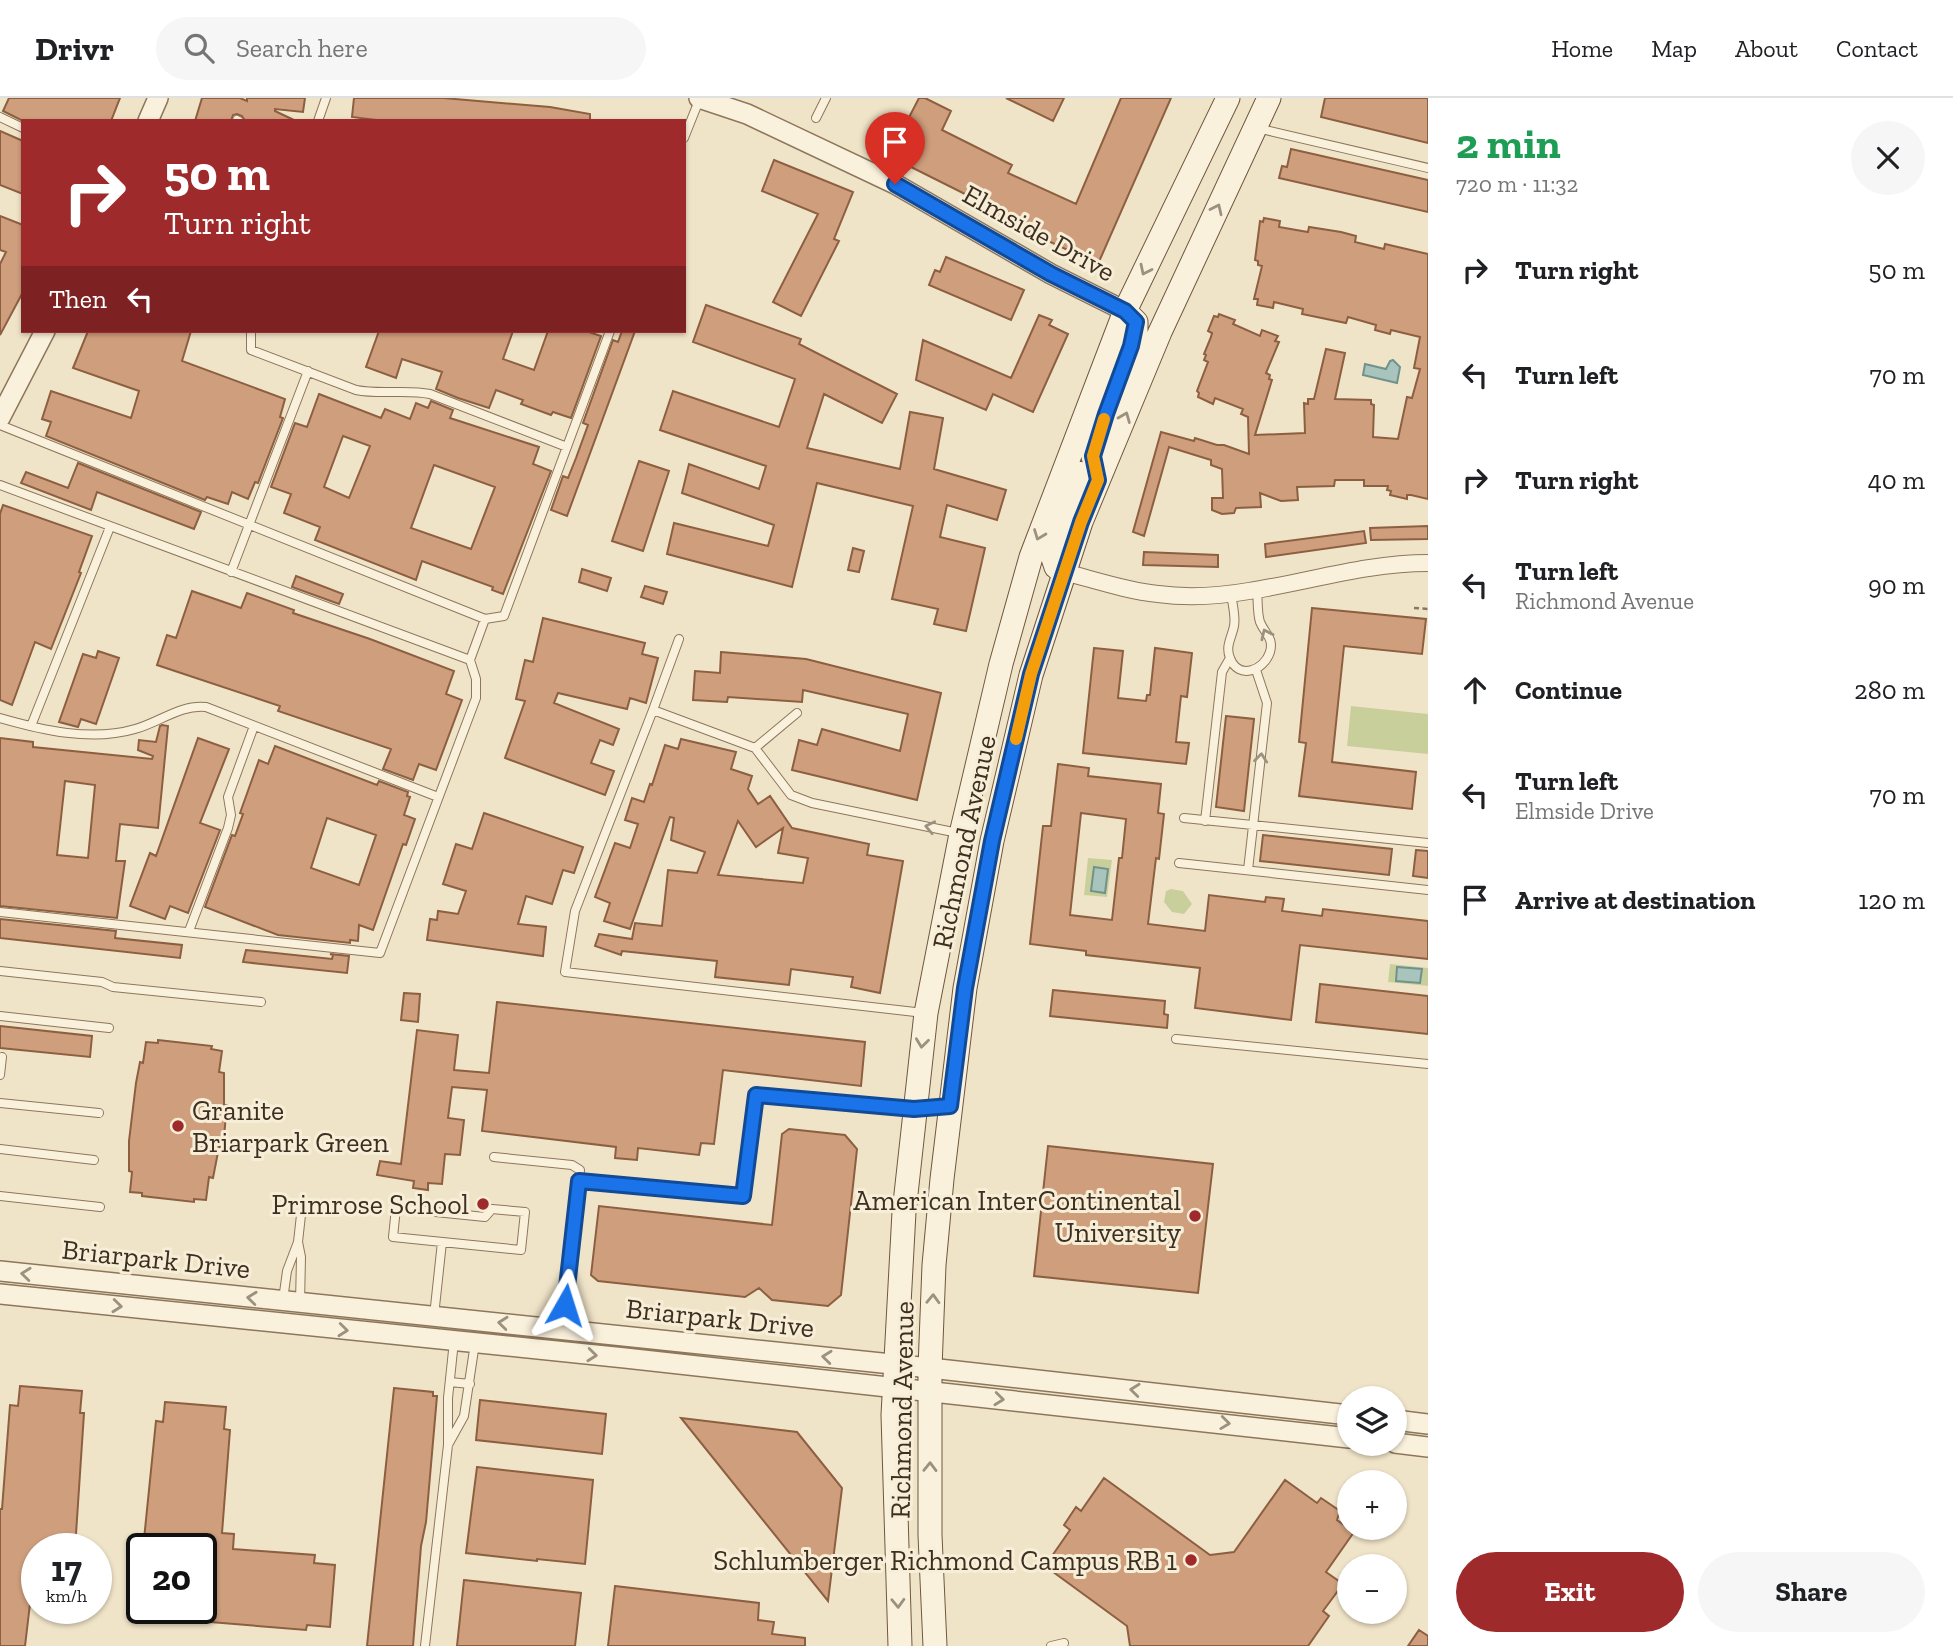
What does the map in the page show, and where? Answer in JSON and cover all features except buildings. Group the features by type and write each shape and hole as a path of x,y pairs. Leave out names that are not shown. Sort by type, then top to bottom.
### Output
{"main road":[{"name":"Richmond Avenue","path":"900,1646 894,1376 904,1212 926,1013 961,834 1031,557 1125,311 1228,98"},
{"name":"Richmond Avenue","path":"935,1646 930,1548 930,1368 934,1265 965,988 992,841 1031,674 1064,572 1098,480 1160,332 1269,98"},
{"path":"1098,480 1093,456 1136,332 1136,322 1125,311"},
{"path":"1064,572 1056,567 1052,555 1077,478 1080,461 1079,430"},
{"path":"961,834 992,841"},
{"path":"914,1109 950,1106"}],"street":[{"path":"149,119 158,98"},
{"name":"Elmside Drive","path":"699,98 747,114 895,184 1051,274 1125,311"},
{"path":"0,418 44,333"},
{"path":"1064,572 1158,594 1202,595 1257,589 1322,575 1407,563 1428,564"},
{"name":"Briarpark Drive","path":"0,1271 562,1329 894,1376 931,1392 1337,1437"},
{"name":"Briarpark Drive","path":"0,1294 475,1343 894,1376 930,1368 1337,1414"},
{"path":"1407,1421 1428,1424"},
{"path":"1407,1444 1428,1447"}],"lane":[{"path":"319,119 326,98"},
{"path":"686,133 699,98"},
{"path":"816,118 826,98"},
{"path":"0,117 21,127"},
{"path":"1254,127 1428,168"},
{"path":"251,333 251,350 356,390 372,393 416,391 430,394 567,447"},
{"path":"0,425 485,619 504,616 609,333"},
{"path":"231,572 308,371"},
{"path":"0,485 470,660"},
{"path":"31,726 110,527"},
{"path":"1231,593 1234,625 1228,642 1230,658 1235,666 1244,672 1256,670 1270,653 1271,640 1260,622 1257,589"},
{"path":"0,912 189,930 380,953 475,698 476,679 470,660 485,619"},
{"path":"679,639 575,911 565,972 926,1013"},
{"path":"1205,821 1222,672 1230,658"},
{"path":"1248,870 1266,703 1256,670"},
{"path":"0,718 31,726 80,733 116,734 137,729 195,706 206,707 439,797"},
{"path":"653,710 755,748 790,795 812,803 961,834"},
{"path":"755,748 797,713"},
{"path":"189,930 228,828 228,797 254,726"},
{"path":"1184,818 1428,843"},
{"path":"1179,863 1428,890"},
{"path":"0,971 102,982 113,987 261,1002"},
{"path":"0,1016 109,1028"},
{"path":"1175,1039 1428,1064"},
{"path":"0,1075 2,1057"},
{"path":"579,1181 743,1196 756,1095 914,1109"},
{"path":"0,1103 99,1114"},
{"path":"0,1149 94,1160"},
{"path":"494,1157 572,1165 580,1170 562,1329"},
{"path":"0,1196 100,1207"},
{"path":"396,1208 485,1217 492,1209 525,1212 521,1250 442,1242 393,1237 396,1208"},
{"path":"291,1302 287,1271 298,1242 301,1215"},
{"path":"291,1302 301,1257 298,1242"},
{"path":"434,1316 442,1242"},
{"path":"425,1646 448,1445 454,1341"},
{"path":"448,1445 464,1416 475,1343"},
{"path":"450,1382 470,1384"},
{"path":"1051,1646 1064,1643"}],"path":[{"path":"1413,608 1428,609"}],"green space":[{"path":"1351,706 1428,714 1428,754 1347,746"},
{"path":"1088,858 1112,860 1107,897 1084,895"},
{"path":"1166,891 1183,891 1192,904 1184,914 1172,912 1164,902"},
{"path":"1390,964 1428,968 1428,986 1388,982"}],"water":[{"path":"1393,360 1400,367 1397,383 1363,375 1365,364 1386,369"},
{"path":"1094,867 1108,869 1105,893 1091,891"},
{"path":"1397,967 1422,969 1420,983 1396,981"}],"slow traffic":[{"path":"1016,739 1031,674 1081,522 1098,480 1093,456 1104,419"}],"place":[{"name":"Granite Briarpark Green","path":"178,1126"},
{"name":"Primrose School","path":"483,1204"},
{"name":"American InterContinental University","path":"1195,1216"},
{"name":"Schlumberger Richmond Campus RB 1","path":"1191,1560"}],"route":[{"path":"565,1305 579,1181 743,1196 756,1095 914,1109 950,1106 965,988 992,841 1031,674 1081,522 1098,480 1093,456 1136,332 1136,322 1125,311 1051,274 895,184"}]}
